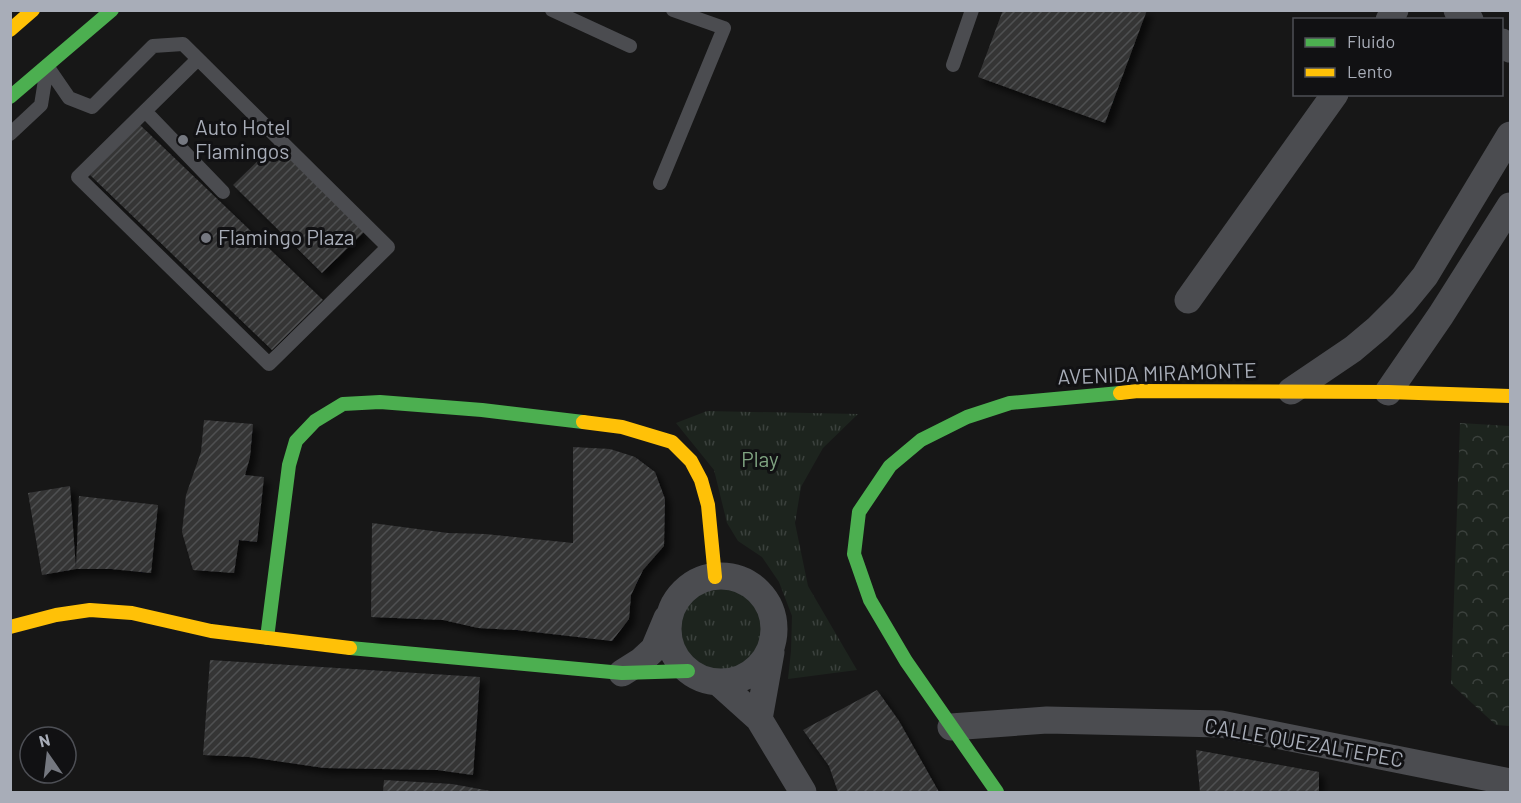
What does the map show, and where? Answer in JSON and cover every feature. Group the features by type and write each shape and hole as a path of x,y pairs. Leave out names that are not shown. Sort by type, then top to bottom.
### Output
{"main road":[{"path":"10,30 33,10"},
{"path":"10,97 112,10"},
{"name":"AVENIDA MIRAMONTE","path":"997,792 906,661 870,600 854,554 860,512 890,466 921,440 967,417 1010,403 1138,391 1388,392 1510,396"},
{"path":"267,638 289,465 296,441 315,421 343,404 380,402 561,419 622,427 672,442 691,461 701,480 708,505 715,576"},
{"path":"10,627 56,615 90,610 132,613 212,631 327,646 622,673 688,671"}],"street":[{"path":"1188,300 1334,96"},
{"path":"1291,391 1353,349 1403,303 1425,276 1510,135"},
{"path":"1388,392 1442,315 1510,206"},
{"path":"622,673 654,649 670,611 679,596 691,585 707,577 715,576 724,575 741,579 756,587 767,600 773,615 775,631 759,719"},
{"path":"670,611 667,628 669,644 676,659 688,671 703,679 719,683 736,681 752,673 764,661 772,646"},
{"path":"719,683 759,719 803,792"},
{"name":"CALLE QUEZALTEPEC","path":"951,728 1047,720 1221,724 1510,782"}],"lane":[{"path":"552,10 630,46"},
{"path":"660,183 724,28 673,10"},
{"path":"953,65 972,10"},
{"path":"47,66 69,98 92,107 153,46 183,44 388,247 269,364 78,177 198,59"},
{"path":"10,134 41,105 47,66"},
{"path":"145,111 223,192"}],"green space":[{"name":"Play","path":"707,411 858,414 823,448 801,487 795,523 808,586 857,670 788,679 792,616 779,582 762,557 738,541 727,523 714,470 676,423"},
{"path":"1460,423 1510,426 1510,726 1496,725 1451,684"},
{"path":"713,588 729,588 744,595 755,606 762,621 759,645 750,658 729,670 713,670 698,663 687,652 680,637 680,621 687,606 698,595"}],"building":[{"path":"1003,10 1147,10 1105,123 978,77"},
{"name":"Flamingo Plaza","path":"140,125 323,300 272,350 90,175"},
{"path":"275,144 364,232 322,273 233,185"},
{"path":"204,420 253,424 250,457 245,475 264,477 257,542 239,540 234,573 193,570 182,532 186,495 201,452"},
{"path":"573,447 610,449 635,457 655,472 665,499 664,546 643,570 631,595 629,619 612,641 478,628 443,620 371,617 372,523 448,533 485,534 573,543"},
{"path":"70,486 76,569 42,575 28,493"},
{"path":"79,496 158,505 151,573 111,569 76,569"},
{"path":"210,660 480,677 473,775 437,770 324,768 249,757 203,755"},
{"path":"877,690 899,721 939,792 838,792 829,766 803,730"},
{"path":"1196,750 1319,772 1319,792 1200,792"},
{"path":"384,780 452,784 496,792 383,792"}],"traffic: fast":[{"path":"10,97 112,10"},
{"path":"997,792 906,661 870,600 854,554 859,512 890,466 921,440 967,417 1010,403 1120,393"},
{"path":"267,638 289,465 296,441 315,421 343,404 380,402 482,410 583,422"},
{"path":"350,648 622,673 688,671"}],"traffic: slow":[{"path":"10,30 33,10"},
{"path":"1120,393 1138,391 1388,392 1510,396"},
{"path":"583,422 622,427 672,442 691,461 701,480 708,505 715,577"},
{"path":"10,627 56,615 90,610 132,613 211,631 350,648"}],"place":[{"name":"Auto Hotel Flamingos","path":"183,140"},
{"name":"Flamingo Plaza","path":"206,238"}]}
